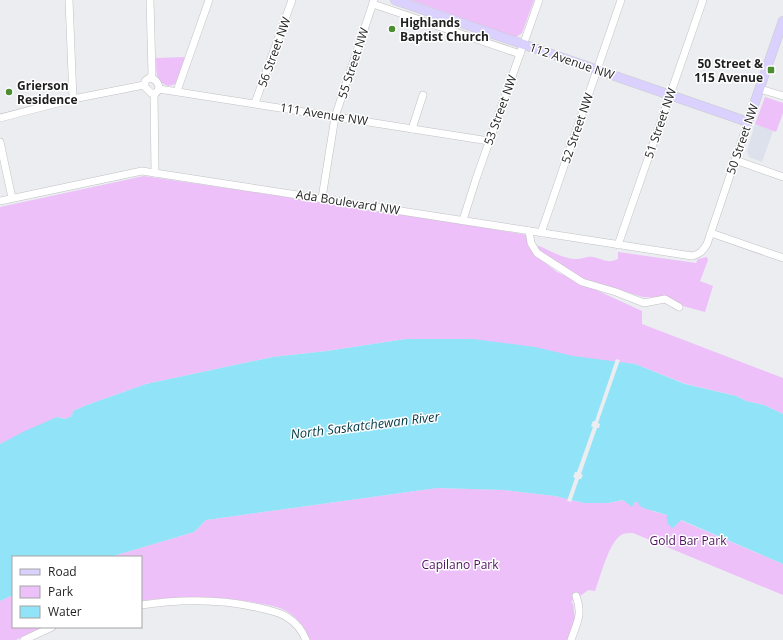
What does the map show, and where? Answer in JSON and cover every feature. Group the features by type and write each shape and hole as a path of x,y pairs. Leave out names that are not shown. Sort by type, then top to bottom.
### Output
{"main road":[{"name":"112 Avenue NW","path":"395,0 748,122"},
{"name":"50 Street NW","path":"748,122 783,21"}],"street":[{"path":"69,0 73,99"},
{"path":"150,0 152,42 151,78"},
{"path":"178,91 209,0"},
{"name":"56 Street NW","path":"255,103 292,0"},
{"name":"53 Street NW","path":"463,220 489,141 539,0"},
{"name":"52 Street NW","path":"541,233 621,0"},
{"name":"51 Street NW","path":"618,245 703,0"},
{"name":"112 Avenue NW","path":"373,2 520,54"},
{"name":"55 Street NW","path":"322,198 335,116 373,2"},
{"path":"144,85 146,80 151,78"},
{"path":"151,78 158,84 155,173"},
{"path":"0,118 73,99 144,85"},
{"path":"144,85 150,92 157,91"},
{"path":"760,88 783,96"},
{"name":"111 Avenue NW","path":"157,91 178,91 489,141"},
{"path":"412,128 423,95"},
{"name":"50 Street NW","path":"698,255 707,244 748,122"},
{"path":"0,142 12,198"},
{"path":"735,160 783,177"},
{"name":"Ada Boulevard NW","path":"0,201 142,171 618,245 692,256 698,255"},
{"path":"529,231 531,243 537,253 582,282 644,304 665,299 679,306"},
{"path":"711,233 783,258"},
{"path":"571,640 580,613 580,607 576,596"},
{"path":"142,605 197,601 252,606 276,612 287,617 296,625 306,640"},
{"path":"24,640 50,628"}],"shaded area":[{"path":"755,124 773,131 762,162 749,157 747,151"}],"green space":[{"path":"411,0 534,0 522,33 516,37"},
{"path":"185,57 176,83 168,86 161,82 157,76 156,58"},
{"path":"765,97 783,103 783,113 776,132 755,124"},
{"path":"144,176 527,235 528,246 535,255 557,272 642,311 642,324 783,378 783,414 764,405 746,401 736,396 686,384 635,364 406,339 327,351 273,357 146,384 87,405 73,411 72,416 65,419 58,417 0,444 0,207"},
{"path":"536,245 572,259 591,257 611,261 618,259 618,252 696,263 698,259 707,257 708,260 700,281 713,286 705,312 683,306 671,298 643,297 586,280 540,252"},
{"name":"Capilano Park","path":"437,488 504,490 555,496 584,503 608,503 624,500 632,506 635,502 640,502 652,511 667,515 673,528 680,520 783,564 783,595 633,533 627,533 621,535 617,539 609,552 595,591 588,590 571,602 573,604 575,619 567,640 310,640 303,626 296,618 287,612 271,606 238,600 210,598 169,598 142,601 142,556 113,556 194,532 206,520"},
{"path":"12,595 12,628 40,628 16,640 0,640 0,601"}],"water":[{"name":"North Saskatchewan River","path":"406,339 473,339 535,347 573,356 635,364 685,384 736,396 746,401 764,405 783,414 783,564 681,520 673,528 668,523 667,515 643,508 638,504 639,502 635,502 632,507 623,500 608,503 584,503 555,496 504,490 437,488 206,520 194,532 113,556 12,556 12,595 0,601 0,444 57,417 65,419 72,416 73,411 146,384 273,357 327,351"}],"pier":[{"path":"616,359 620,360 598,423 600,424 599,428 597,428 581,474 583,475 581,479 579,479 571,502 567,501 575,478 573,477 575,472 577,472 593,427 591,426 593,421 595,421"}],"place":[{"name":"Highlands Baptist Church","path":"392,29"},
{"name":"50 Street & 115 Avenue","path":"771,70"},
{"name":"Grierson Residence","path":"9,92"}],"park label":[{"name":"Gold Bar Park","path":"688,540"}]}
